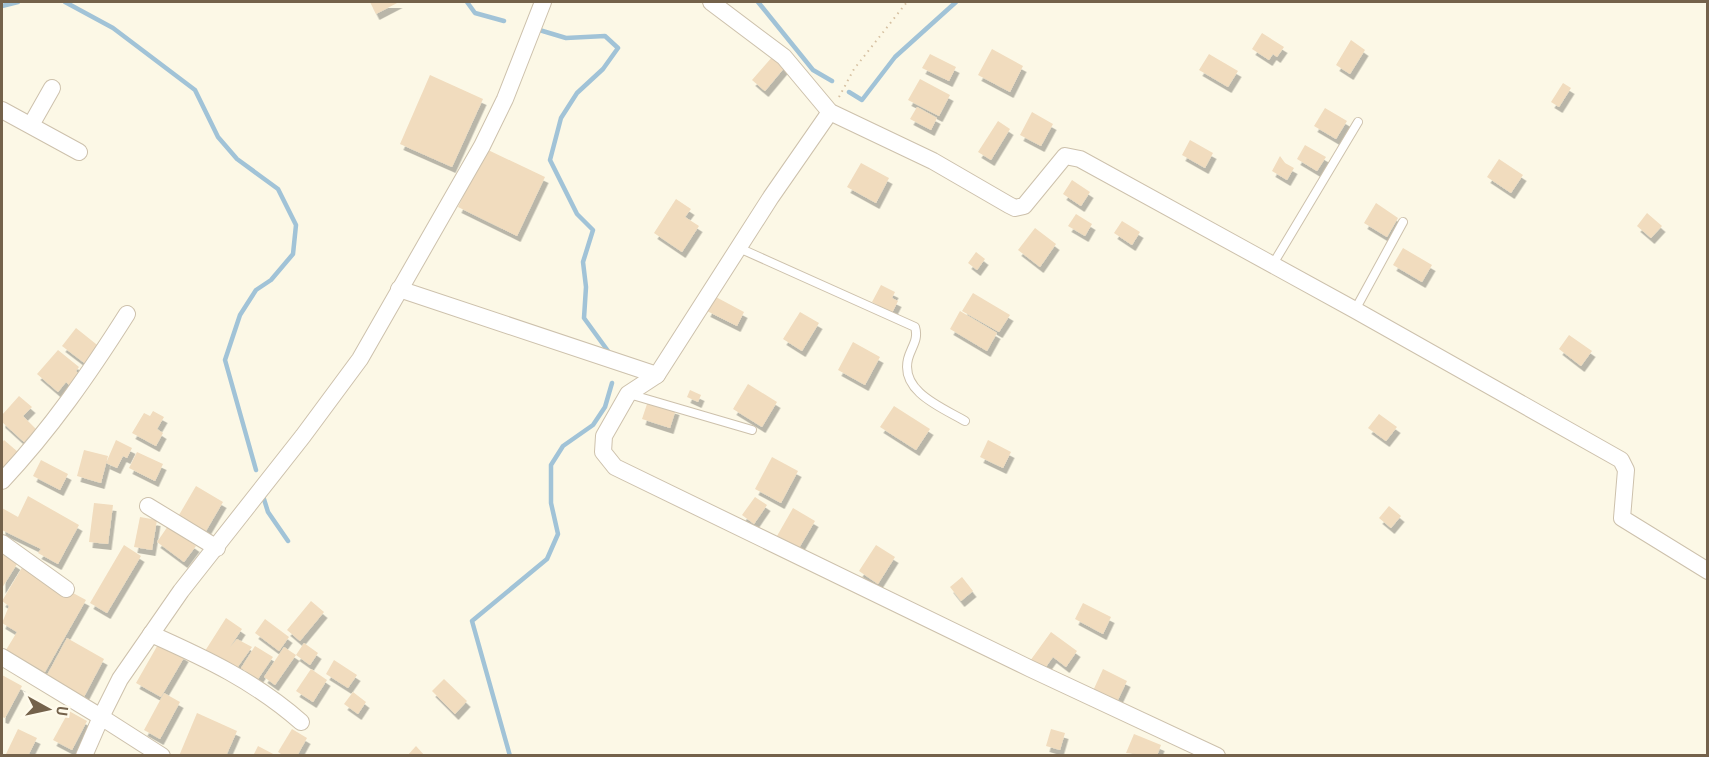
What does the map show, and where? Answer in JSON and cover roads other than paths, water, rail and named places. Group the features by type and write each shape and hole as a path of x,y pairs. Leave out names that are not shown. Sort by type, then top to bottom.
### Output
{"street":[{"path":"84,756 120,679 151,634 181,591 217,548 360,359 482,146 505,99 543,2"},
{"path":"711,2 784,57 830,112 933,161 1015,208 1024,206 1065,156 1080,159 1273,264 1621,460 1626,470 1622,518 1707,571"},
{"path":"31,125 52,88"},
{"path":"2,110 79,152"},
{"path":"830,112 657,375 628,394 602,445 606,460 615,467 1031,669 1217,756"},
{"path":"399,289 657,375"},
{"path":"2,481 50,427 87,377 127,314"},
{"path":"148,506 217,548"},
{"path":"2,543 66,589"},
{"path":"151,634 227,668 273,697 301,722"},
{"path":"2,657 162,756"}],"lane":[{"path":"1273,264 1358,122"},
{"path":"1355,310 1403,222"},
{"path":"739,248 915,327 917,337 907,360 911,383 916,391 965,421"},
{"path":"628,394 752,430"}],"waterway":[{"path":"2,6 18,2"},
{"path":"65,2 113,28 195,90 218,137 237,159 278,189 296,225 293,254 271,280 256,290 240,315 225,360 256,470"},
{"path":"467,2 475,13 504,21"},
{"path":"758,2 813,70 832,81"},
{"path":"849,92 862,100 895,57 956,2"},
{"path":"536,29 566,38 605,36 618,48 603,69 577,93 561,118 550,160 577,214 593,230 583,262 586,287 584,318 608,351 609,356"},
{"path":"510,756 472,621 547,559 558,534 551,503 551,465 563,446 593,425 605,407 612,383"},
{"path":"263,496 268,512 288,541"}]}
